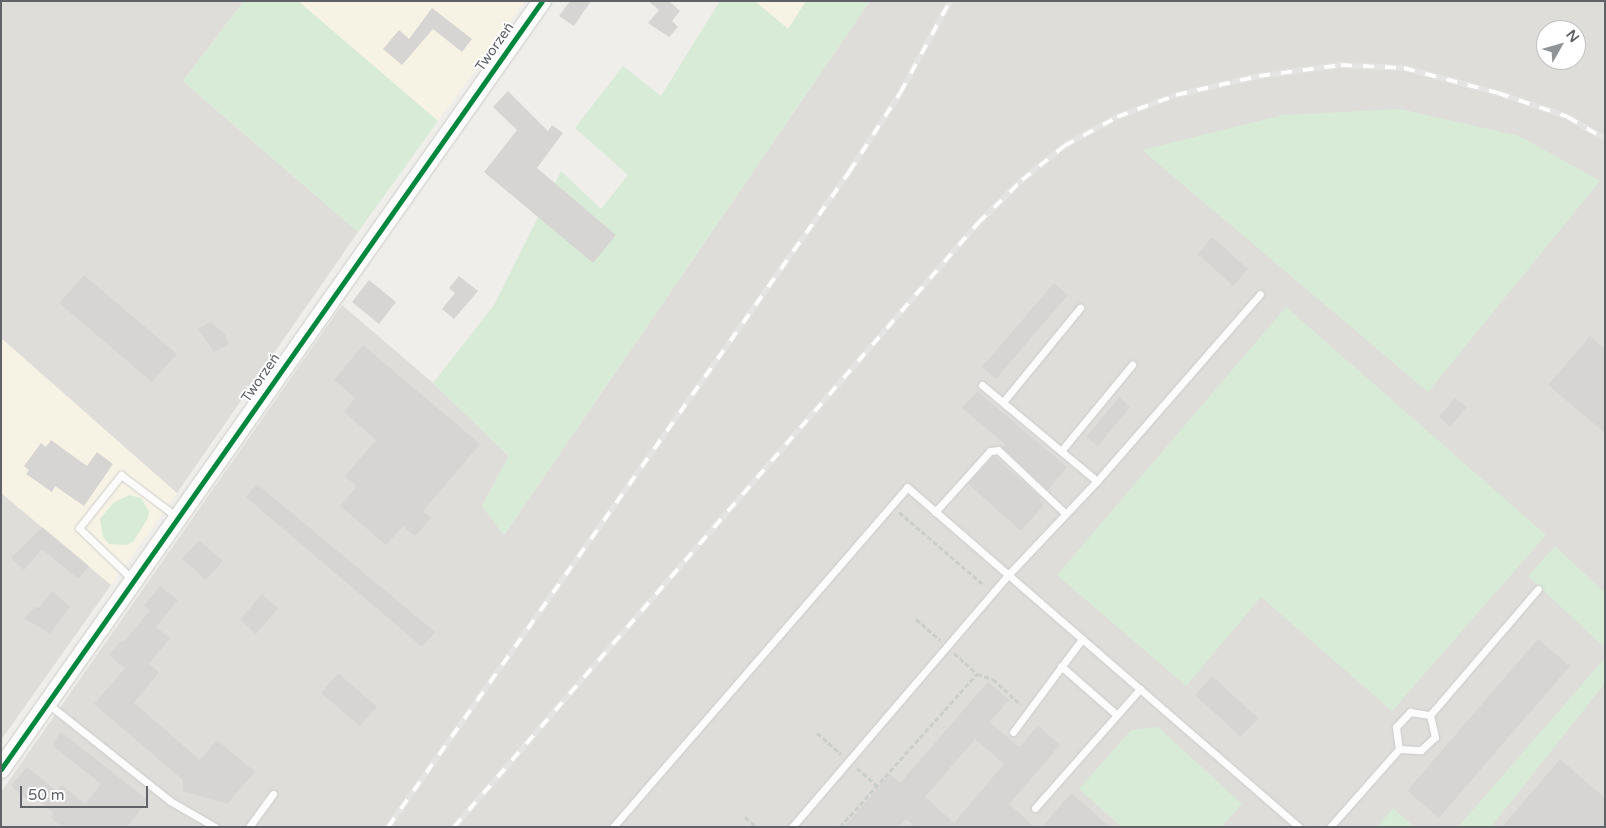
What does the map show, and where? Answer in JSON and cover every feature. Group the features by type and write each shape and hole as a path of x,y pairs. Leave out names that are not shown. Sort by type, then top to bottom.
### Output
{"street":[{"name":"Tworzeń","path":"1,769 542,1"}],"lane":[{"path":"792,827 1008,575 1097,481 1260,294"},
{"path":"1003,402 1080,308"},
{"path":"1060,451 1132,365"},
{"path":"982,385 1097,481"},
{"path":"935,512 990,451 998,450 1066,514"},
{"path":"133,580 79,528 121,475 178,517"},
{"path":"614,827 907,487 1299,827"},
{"path":"1430,715 1538,589"},
{"path":"1013,732 1082,639"},
{"path":"1061,666 1117,715"},
{"path":"1035,808 1140,689"},
{"path":"46,703 170,801 215,827"},
{"path":"1330,827 1399,749 1396,727 1410,712 1430,715"},
{"path":"1399,749 1421,750 1435,737 1430,715"},
{"path":"249,827 273,794"}],"path":[{"path":"891,505 993,593"},
{"path":"916,620 977,674 993,680 1028,711"},
{"path":"840,827 977,674"},
{"path":"745,817 757,827"}],"shaded area":[{"path":"1,1 244,1 183,81 358,232 177,493 1,338"},
{"path":"298,1 525,1 438,121"},
{"path":"755,1 806,1 789,29"},
{"path":"870,1 1605,1 1605,827 1,827 1,792 342,305 433,383 509,456 482,506 504,535"},
{"path":"1,338 177,493 111,585 1,493"},
{"path":"1,493 111,585 1,740"}],"green space":[{"path":"244,1 298,1 438,121 358,232 183,81"},
{"path":"720,1 755,1 788,29 806,1 870,1 504,535 482,506 509,456 433,383 494,305 561,171 601,209 628,175 575,128 623,66 661,96"},
{"path":"1400,109 1519,136 1600,181 1428,392 1142,150 1283,115"},
{"path":"1286,307 1546,535 1392,711 1261,597 1186,686 1057,575"},
{"path":"129,495 141,498 149,511 148,518 133,542 126,545 109,544 103,537 100,519 113,503"},
{"path":"1555,546 1605,593 1605,648 1528,576"},
{"path":"1605,658 1605,683 1491,827 1458,827"},
{"path":"1158,727 1242,804 1221,827 1122,827 1079,789 1131,730"},
{"path":"1393,808 1414,827 1377,827"}],"building":[{"path":"570,1 591,1 574,26 559,16"},
{"path":"648,1 669,1 680,11 672,21 678,27 669,37 648,23 659,10"},
{"path":"432,8 472,39 462,52 433,29 402,65 383,49 399,30 409,39"},
{"path":"508,91 548,131 552,125 563,133 537,168 616,235 593,263 484,172 517,130 493,107"},
{"path":"1212,237 1248,269 1233,286 1198,254"},
{"path":"84,275 177,354 152,382 59,303"},
{"path":"459,276 478,291 454,319 442,309 455,293 449,288"},
{"path":"369,280 396,302 379,324 352,302"},
{"path":"1054,283 1068,295 996,379 982,367"},
{"path":"210,322 225,334 228,344 214,352 198,329"},
{"path":"1590,336 1605,349 1605,433 1548,385"},
{"path":"363,345 480,444 423,511 431,518 415,536 403,526 386,545 340,506 357,486 345,476 376,440 344,412 355,398 334,380"},
{"path":"977,391 1067,467 1048,490 1002,447 1005,444 962,408"},
{"path":"1119,397 1130,407 1098,446 1086,437"},
{"path":"1455,398 1467,407 1450,427 1439,417"},
{"path":"51,440 87,466 97,452 113,464 84,506 55,486 52,492 26,474 29,470 24,466 41,443 46,447"},
{"path":"994,456 1041,498 1039,500 1044,505 1021,531 968,484"},
{"path":"257,484 435,632 422,647 246,497"},
{"path":"42,527 89,566 78,579 42,549 24,570 11,558"},
{"path":"199,540 223,561 206,580 182,559"},
{"path":"160,586 178,600 156,627 170,638 149,664 159,672 134,703 200,760 217,740 255,772 227,804 183,791 183,780 94,704 125,668 109,655 122,640 124,642 150,610 144,606"},
{"path":"52,591 70,607 50,634 24,618 35,607 39,608"},
{"path":"262,594 278,608 256,634 240,620"},
{"path":"1538,639 1570,666 1439,818 1407,791"},
{"path":"338,673 377,707 360,726 321,693"},
{"path":"1212,676 1258,718 1241,737 1195,695"},
{"path":"988,682 1009,700 990,722 1019,747 1038,726 1060,745 1009,804 1035,827 915,827 906,819 899,827 844,827 890,774 900,783","holes":["975,739 1004,764 954,823 925,797"]},
{"path":"60,731 148,800 127,827 62,827 51,818 54,813 35,797 30,802 11,786 27,767 57,791 62,785 85,804 101,784 53,746"},
{"path":"1560,759 1605,798 1605,827 1502,827"},
{"path":"1071,793 1110,827 1042,827"}],"railway":[{"path":"388,827 849,172 900,93 950,1"},
{"path":"454,827 978,223 1022,180 1064,146 1117,117 1176,95 1259,76 1341,65 1404,68 1498,93 1568,117 1605,139"}],"cycle path":[{"path":"1,769 542,1"}]}
